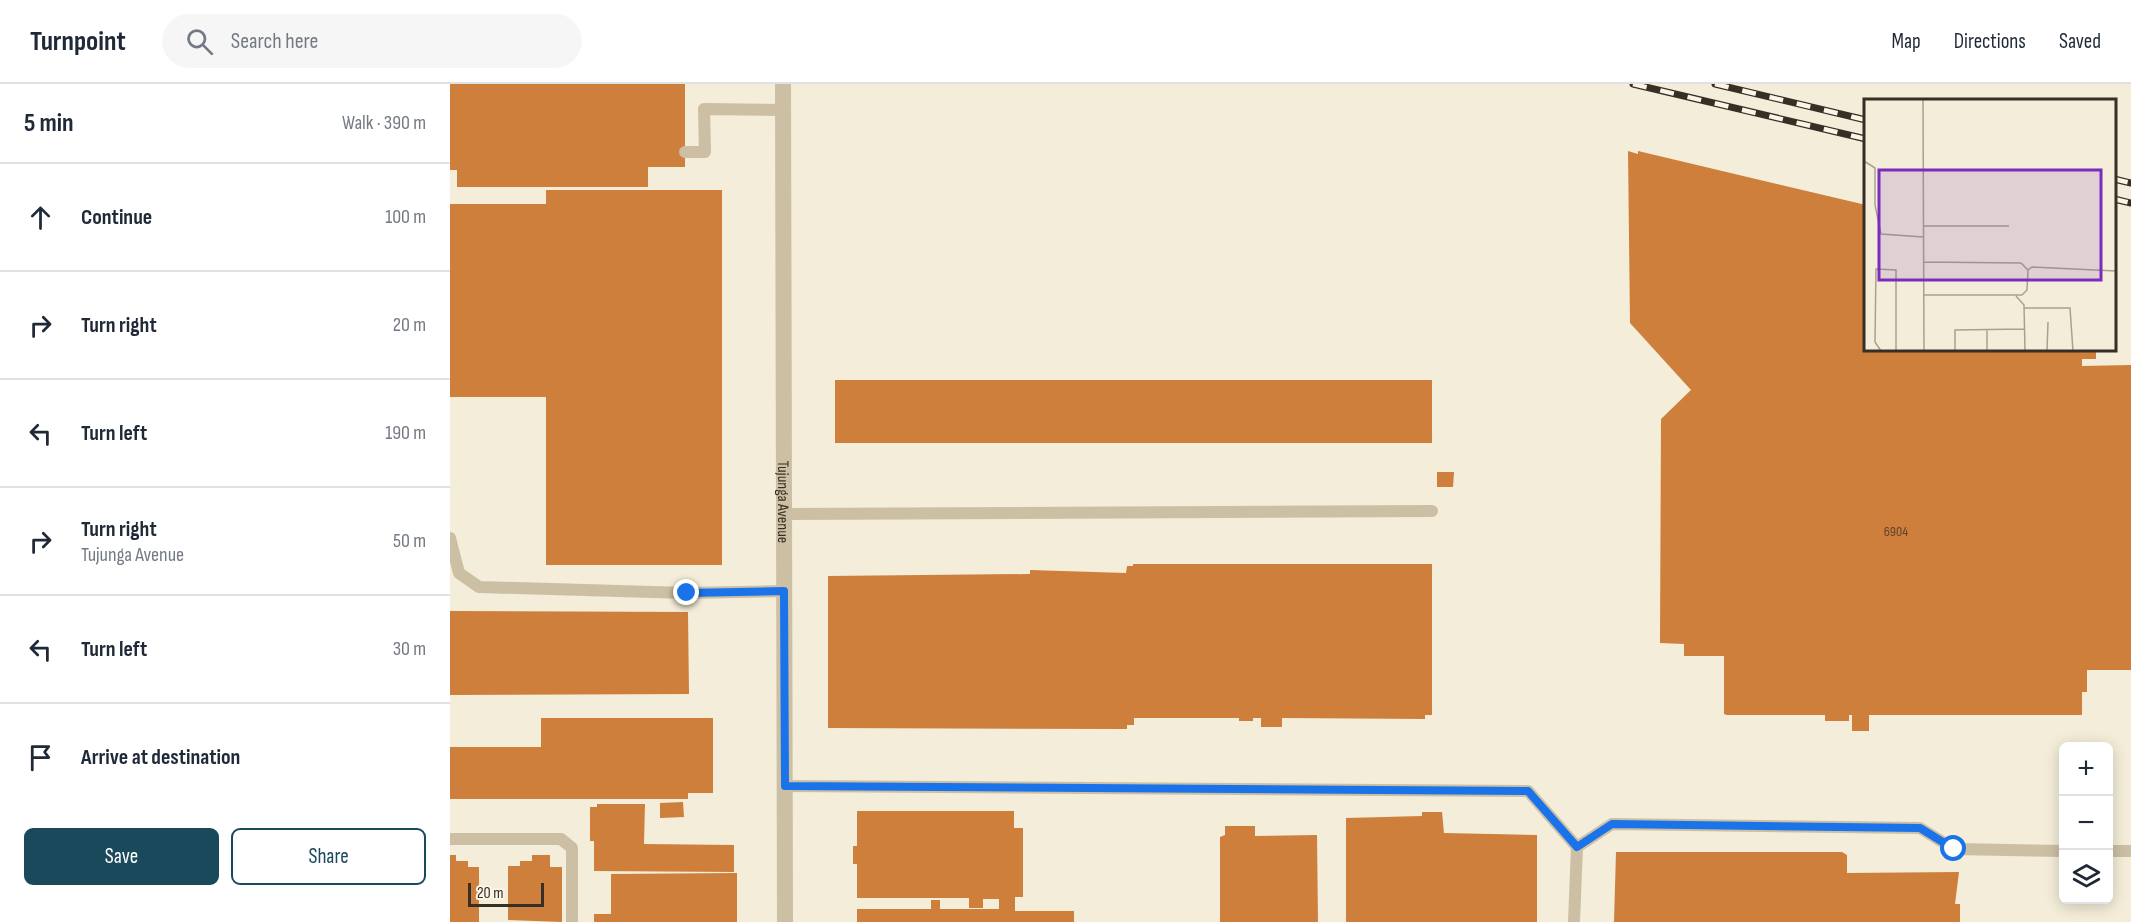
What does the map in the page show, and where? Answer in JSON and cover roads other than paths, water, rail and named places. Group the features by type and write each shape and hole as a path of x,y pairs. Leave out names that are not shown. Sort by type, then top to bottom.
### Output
{"street":[{"name":"Tujunga Avenue","path":"783,84 785,922"}],"lane":[{"path":"685,152 705,152 704,109 783,110"},
{"path":"784,514 1432,510"},
{"path":"450,538 459,573 479,587 687,593 784,591"},
{"path":"785,786 1528,791 1577,847 1574,922"},
{"path":"1577,847 1612,824 1920,828 1954,849 2059,851"},
{"path":"450,838 561,839 572,848 572,922"},
{"path":"2113,851 2131,851"}],"railway":[{"path":"1633,84 1864,139"},
{"path":"1715,84 1864,120"},
{"path":"2116,179 2131,183"},
{"path":"2116,199 2131,203"}]}
